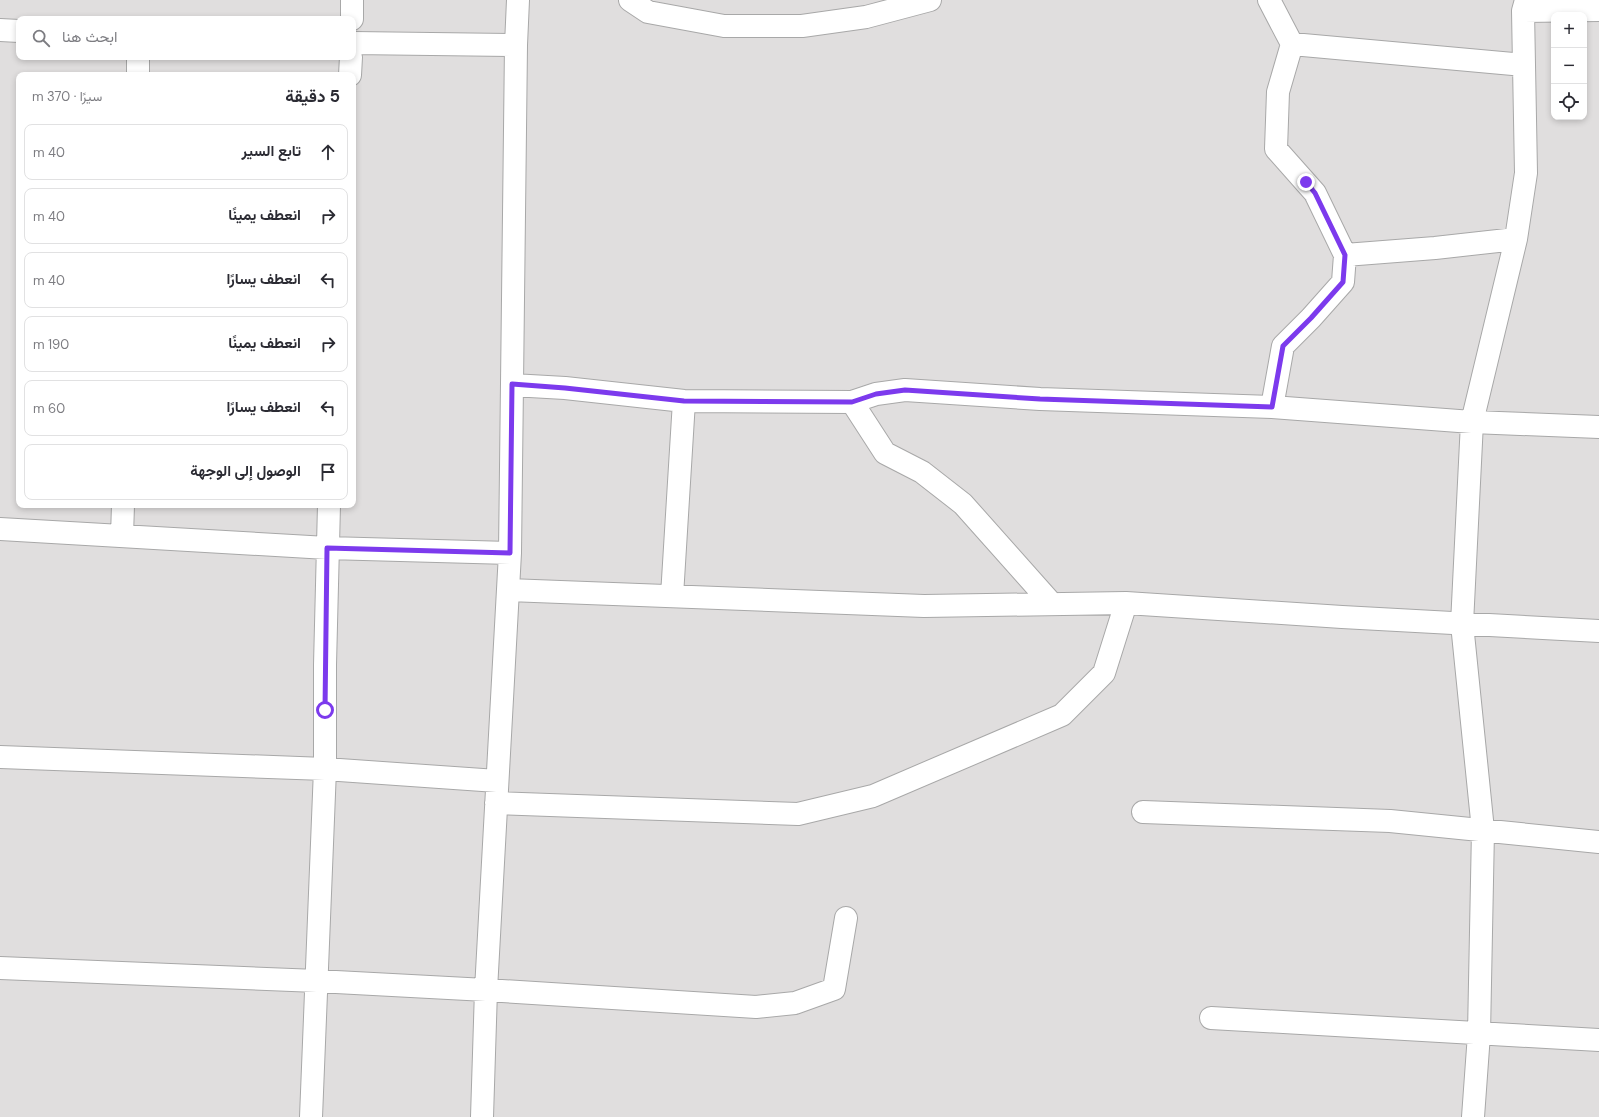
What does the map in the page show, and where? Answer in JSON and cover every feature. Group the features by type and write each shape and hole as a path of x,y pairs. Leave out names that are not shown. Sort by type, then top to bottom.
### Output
{"street":[{"path":"352,0 352,16"},
{"path":"482,1117 486,990 510,553 516,45 518,0"},
{"path":"630,0 648,12 724,26 802,26 866,16 930,0"},
{"path":"1268,0 1292,44 1278,92 1276,149 1315,193 1345,255 1343,282 1311,318 1283,346 1272,407"},
{"path":"1473,1117 1479,1034 1483,830 1462,624 1472,422 1516,239 1526,173 1524,64 1525,5 1599,10"},
{"path":"0,30 16,31"},
{"path":"356,43 516,45"},
{"path":"1292,44 1524,64"},
{"path":"138,60 138,72"},
{"path":"350,72 351,60"},
{"path":"1345,255 1435,248 1516,239"},
{"path":"512,384 565,388 684,401 852,402 876,394 905,390 1040,399 1272,407 1472,422 1599,427"},
{"path":"672,596 684,401"},
{"path":"852,402 885,453 922,472 963,504 1052,604"},
{"path":"122,536 124,508"},
{"path":"311,1117 325,769 325,665 329,508"},
{"path":"0,530 327,548 510,553"},
{"path":"508,590 924,606 1126,603 1342,617 1599,631"},
{"path":"496,803 798,814 873,796 1062,714 1104,673 1126,603"},
{"path":"0,757 325,769 497,781"},
{"path":"1143,812 1390,821 1599,842"},
{"path":"0,968 317,981 756,1007 795,1003 834,989 846,918"},
{"path":"1211,1018 1599,1040"}],"shaded area":[{"path":"0,0 1599,0 1599,1117 0,1117"}],"route":[{"path":"325,710 327,548 510,553 512,384 565,388 684,401 852,402 876,394 905,390 1040,399 1272,407 1283,346 1311,318 1343,282 1345,255 1315,193 1306,182"}]}
